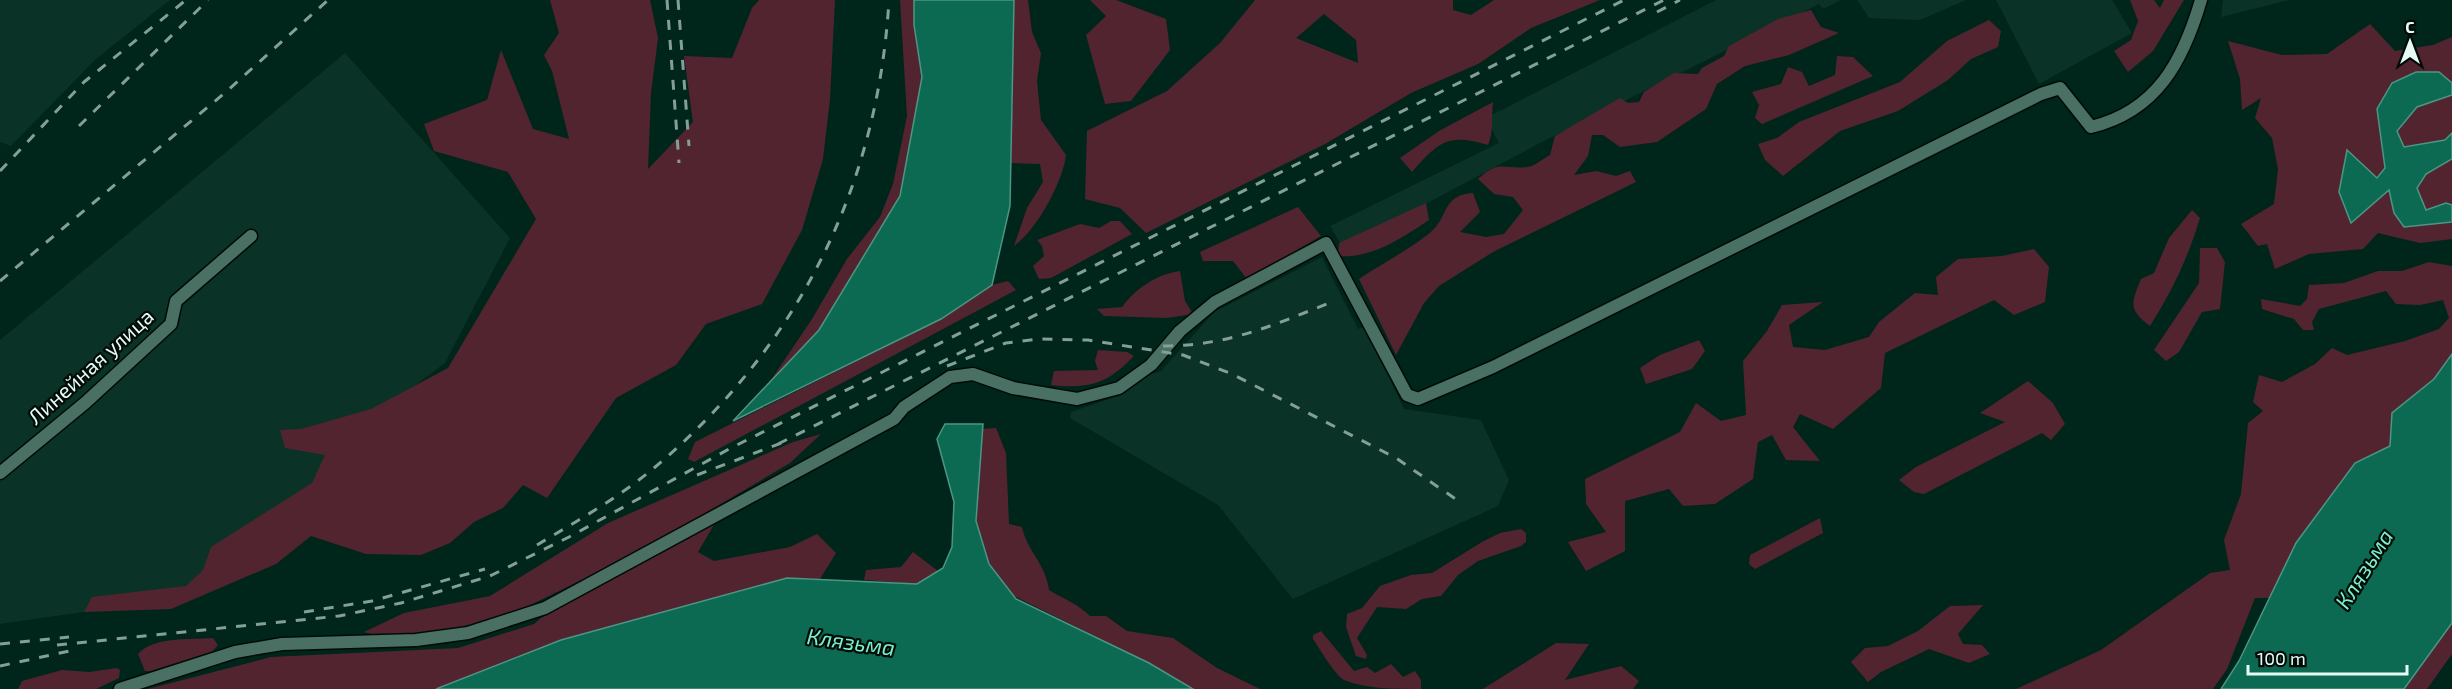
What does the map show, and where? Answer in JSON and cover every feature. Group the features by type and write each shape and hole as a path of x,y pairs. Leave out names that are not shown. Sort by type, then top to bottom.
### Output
{"street":[{"path":"120,689 235,652 282,644 416,640 468,633 545,608 894,419 904,408 950,377 973,374 1013,388 1077,399 1119,388 1151,365 1180,331 1215,302 1326,243 1407,395 1418,399 1493,367 2041,94 2060,88 2091,127 2110,122 2134,110 2164,83 2179,61 2200,0"},
{"name":"Линейная улица","path":"0,473 85,403 171,324 176,301 251,236"}],"shaded area":[{"path":"0,0 170,0 96,59 11,146 0,142"},
{"path":"550,0 650,0 658,38 651,93 648,169 693,122 684,56 732,58 752,8 759,0 835,0 830,99 823,159 802,230 762,304 706,324 676,365 616,398 547,498 523,485 503,508 474,522 450,543 421,555 366,554 311,536 276,564 171,609 84,612 92,597 186,586 203,570 211,547 312,483 325,455 285,448 280,430 301,429 371,409 448,368 536,219 508,172 434,151 424,124 487,100 501,50 533,129 569,139 552,71 544,55 559,33"},
{"path":"900,0 914,0 914,25 922,77 900,196 819,330 769,383 812,319 847,259 880,217 893,184 907,116"},
{"path":"1014,0 1028,0 1032,32 1041,53 1037,81 1041,120 1066,155 1060,178 1047,205 1031,229 1014,246 1027,208 1043,182 1040,164 1011,163"},
{"path":"1090,0 1116,0 1166,19 1170,50 1131,101 1105,104 1086,35 1106,16"},
{"path":"1255,0 1453,0 1453,10 1471,15 1494,0 1600,0 1531,28 1478,64 1411,93 1325,144 1146,233 1120,208 1085,199 1087,131 1167,91 1220,43","holes":["1324,14 1356,40 1358,63 1296,38"]},
{"path":"1716,0 1841,0 1823,9 1819,4 1542,142 1343,248 1330,226 1499,143 1486,118"},
{"path":"1857,0 1966,0 1920,20 1869,18"},
{"path":"1996,0 2112,0 2132,33 2039,84"},
{"path":"2130,0 2154,0 2160,8 2164,0 2184,0 2153,51 2128,72 2114,51 2131,40 2138,21"},
{"path":"2223,0 2289,0 2221,17"},
{"path":"1811,10 1821,27 1839,33 1789,55 1745,66 1717,84 1706,109 1657,142 1620,147 1603,135 1592,135 1588,156 1574,175 1596,171 1616,176 1630,171 1636,182 1493,252 1439,286 1424,303 1396,355 1359,279 1427,235 1438,224 1451,202 1463,195 1473,193 1480,212 1460,232 1486,237 1504,234 1523,210 1513,197 1494,194 1478,179 1485,173 1497,167 1520,168 1534,165 1550,155 1555,136 1620,98 1628,103 1639,102 1644,92 1674,73 1698,74 1702,68 1724,56 1729,46 1778,19"},
{"path":"1989,20 2001,31 1998,47 1971,59 1948,80 1898,111 1840,131 1783,176 1765,160 1758,144 1777,138 1799,122 1900,82 1947,41"},
{"path":"2370,24 2395,51 2433,45 2452,37 2452,83 2439,72 2377,109 2385,169 2377,178 2347,151 2389,189 2394,213 2452,222 2452,239 2420,243 2378,233 2363,249 2309,254 2275,269 2267,244 2258,246 2241,224 2274,204 2278,169 2272,138 2255,118 2261,98 2242,110 2240,79 2228,41 2282,55 2327,54"},
{"path":"345,53 510,238 445,363 397,399 309,498 186,586 84,612 0,624 0,340"},
{"path":"1837,56 1853,57 1873,76 1762,124 1755,118 1759,105 1752,92 1781,84 1788,67 1802,72 1809,86 1835,75"},
{"path":"2452,95 2452,133 2445,140 2404,147 2397,131 2417,107"},
{"path":"1493,102 1492,129 1488,145 1474,141 1453,140 1437,147 1412,172 1400,158 1439,131"},
{"path":"2452,159 2452,205 2446,203 2426,210 2417,188 2426,174"},
{"path":"1426,203 1429,220 1408,234 1374,251 1338,256 1339,243"},
{"path":"1298,207 1321,236 1247,279 1233,261 1203,261 1200,252"},
{"path":"2192,210 2200,218 2185,261 2150,326 2135,310 2135,294 2141,279 2154,273 2169,238"},
{"path":"1111,221 1120,221 1132,234 1051,278 1039,279 1033,266 1044,256 1042,246 1037,240 1080,224 1099,228"},
{"path":"2200,248 2217,248 2225,262 2220,309 2202,312 2179,352 2166,361 2154,350 2199,283"},
{"path":"2034,249 2049,267 2045,302 2014,315 1994,300 1885,353 1881,388 1833,429 1800,414 1793,427 1820,461 1786,460 1772,435 1758,442 1753,479 1715,504 1683,506 1669,489 1625,501 1625,551 1586,571 1568,542 1606,532 1586,504 1585,479 1680,432 1696,403 1721,421 1746,415 1743,361 1767,331 1782,305 1823,302 1789,325 1793,347 1825,350 1869,337 1879,322 1915,293 1938,295 1936,277 1958,259 2002,256"},
{"path":"1322,257 1358,329 1365,326 1404,409 1481,420 1509,480 1498,506 1293,599 1218,505 1070,418 1071,412 1118,396 1148,375 1161,371 1214,312"},
{"path":"2429,262 2452,266 2452,354 2434,379 2392,413 2390,446 2355,463 2296,543 2270,598 2255,598 2227,669 2213,689 2016,689 2101,650 2210,573 2230,570 2224,540 2241,494 2248,423 2263,411 2253,402 2259,375 2282,382 2315,364 2332,348 2347,355 2405,341 2439,329 2449,318 2443,300 2420,305 2396,304 2386,291 2319,309 2312,322 2314,330 2303,330 2294,319 2262,309 2261,299 2300,306 2307,299 2309,285 2344,283 2378,271 2402,271"},
{"path":"1180,271 1185,301 1193,314 1167,318 1104,316 1097,309 1122,307 1147,283 1163,275"},
{"path":"1008,281 1016,290 694,462 688,459 695,442 941,319 992,285"},
{"path":"1699,340 1705,351 1692,369 1646,384 1640,368 1660,355"},
{"path":"1098,350 1127,352 1134,356 1115,373 1097,383 1077,386 1051,385 1054,371 1098,370 1095,361"},
{"path":"2028,381 2053,403 2065,424 2051,440 2042,433 1924,494 1914,492 1899,480 1916,467 2005,422 1980,413"},
{"path":"996,428 1006,453 1009,524 1022,527 1024,536 1044,573 1049,590 1090,616 1106,616 1127,631 1173,638 1217,668 1260,689 1193,689 1149,663 1014,596 989,564 976,521 982,429"},
{"path":"821,434 790,463 687,524 669,540 618,562 508,616 425,635 379,636 364,632 404,613 490,596 608,523 793,442"},
{"path":"1820,518 1823,533 1755,569 1749,564 1750,555"},
{"path":"715,523 698,552 714,561 790,547 817,534 836,553 820,579 787,578 561,640 436,689 148,689 271,657 458,648 534,624 541,618"},
{"path":"1521,529 1526,533 1526,542 1521,546 1478,561 1458,575 1441,596 1422,599 1406,609 1377,607 1357,638 1367,655 1366,659 1356,656 1346,627 1347,614 1362,608 1380,586 1411,575 1432,573 1500,533"},
{"path":"913,552 938,571 917,584 864,580 866,570 901,567"},
{"path":"1983,605 1958,634 1963,644 1982,645 1990,654 1969,663 1929,649 1881,672 1868,682 1851,662 1865,648 1888,646 1918,631 1950,606"},
{"path":"2452,623 2452,654 2427,689 2404,689"},
{"path":"1321,631 1354,671 1367,667 1375,673 1391,664 1403,677 1415,671 1421,680 1421,689 1371,687 1344,680 1313,639 1313,635"},
{"path":"213,638 218,645 211,653 151,671 145,671 138,654 153,644 183,639"},
{"path":"1556,643 1589,644 1565,680 1621,666 1639,681 1633,689 1483,689"},
{"path":"117,668 120,670 119,678 96,689 18,689 22,681 62,670 89,672"}],"water":[{"path":"914,0 1014,0 1010,206 992,285 941,319 733,421 819,330 900,196 922,77 914,25"},
{"path":"2416,72 2439,72 2452,83 2452,95 2417,107 2397,131 2404,147 2445,140 2452,133 2452,159 2426,174 2417,188 2426,210 2446,203 2452,205 2452,222 2404,227 2394,213 2389,190 2351,223 2339,192 2347,150 2377,178 2385,168 2377,109 2392,83"},
{"name":"Клязьма","path":"2452,354 2452,623 2404,689 2221,689 2239,661 2296,543 2355,463 2390,446 2392,413 2434,379"},
{"name":"Клязьма","path":"945,424 983,424 976,521 989,564 1016,599 1149,663 1193,689 436,689 561,640 787,578 917,584 943,568 952,547 954,502 937,439"}],"railway":[{"path":"0,171 84,82 186,0"},
{"path":"79,126 208,0"},
{"path":"0,281 227,91 328,0"},
{"path":"667,0 679,163"},
{"path":"678,0 689,146"},
{"path":"537,545 612,499 654,468 705,421 750,370 789,316 821,259 848,198 868,135 882,69 889,0"},
{"path":"57,645 339,616 401,603 490,576 569,537 729,449 1624,0"},
{"path":"778,444 1664,0"},
{"path":"1657,12 1680,0"},
{"path":"1163,346 1209,342 1250,333 1332,302"},
{"path":"947,366 1006,343 1039,339 1088,340 1183,355 1232,374 1396,458 1457,500"},
{"path":"697,475 784,442"},
{"path":"304,612 372,601 485,569"},
{"path":"0,644 69,637"},
{"path":"0,666 74,650"}]}
